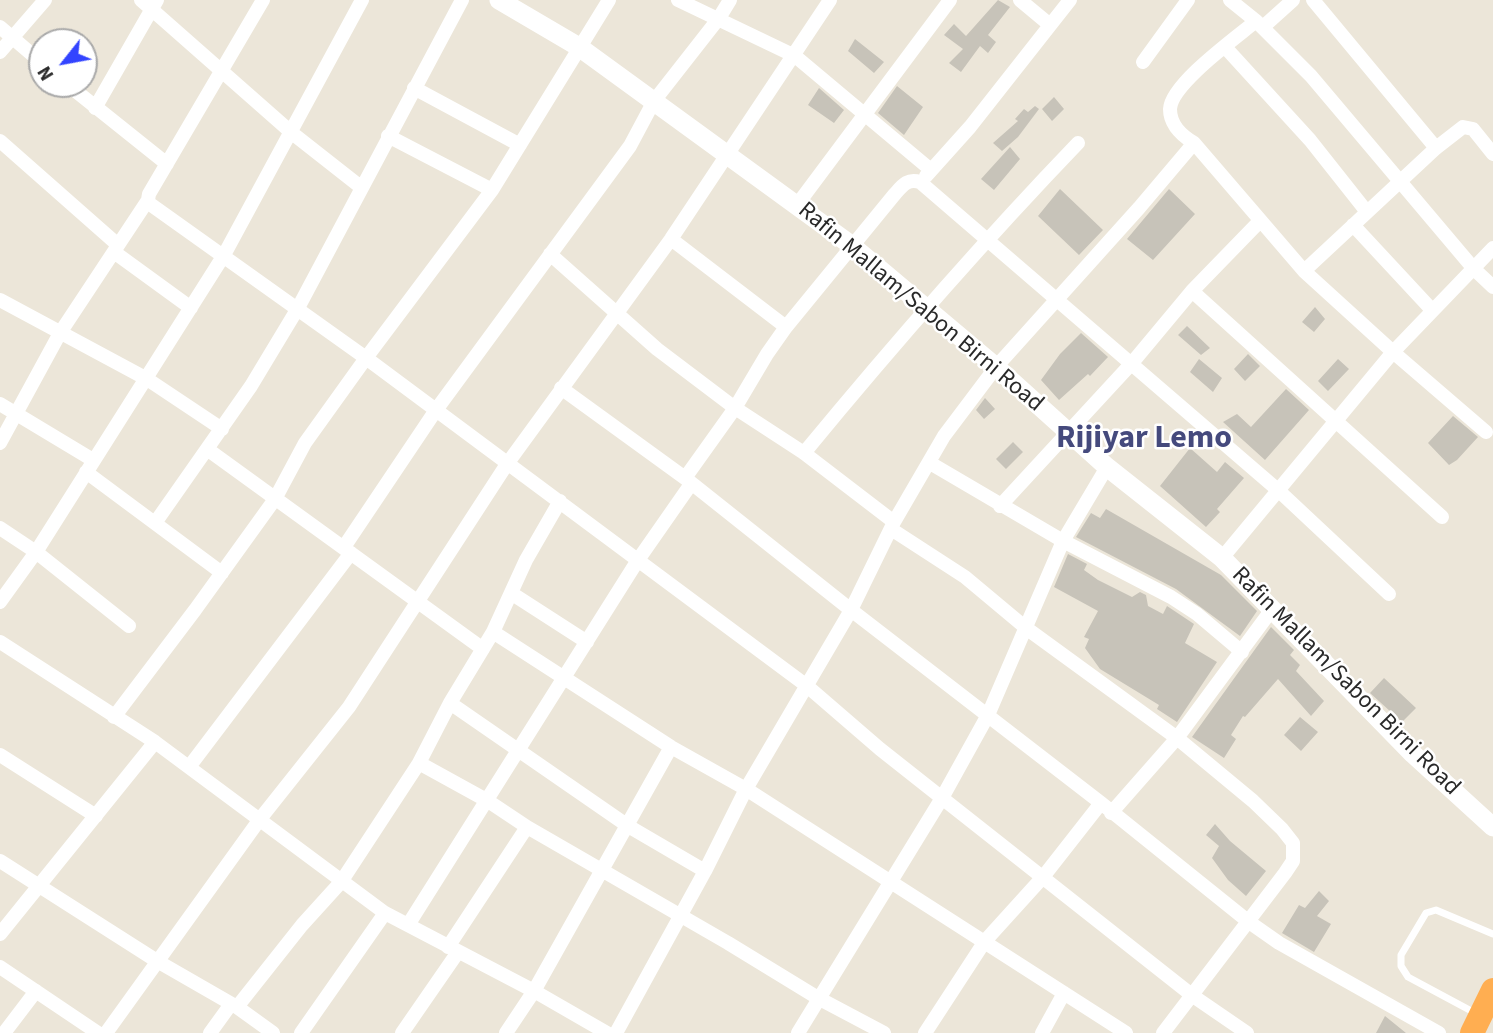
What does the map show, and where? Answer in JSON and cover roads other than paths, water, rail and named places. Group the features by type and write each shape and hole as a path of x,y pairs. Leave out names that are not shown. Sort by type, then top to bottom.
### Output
{"highway":[{"path":"1477,1025 1493,990"}],"street":[{"path":"0,52 45,0"},
{"path":"0,443 60,333 148,200 149,194 263,0"},
{"path":"0,602 36,552 224,255 362,0"},
{"path":"155,523 251,387 298,308 462,0"},
{"name":"Rafin Mallam/Sabon Birni Road","path":"499,0 579,47 851,245 996,367 1107,467 1222,558 1413,754 1493,827"},
{"path":"114,717 275,499 305,443 492,190 608,0"},
{"path":"678,0 795,56 931,170"},
{"path":"189,767 348,550 436,410 630,146 654,101 730,0"},
{"path":"106,1033 260,818 349,707 507,464 671,239 831,0"},
{"path":"797,205 950,0"},
{"path":"1020,0 1050,25"},
{"path":"920,182 970,127 1070,0"},
{"path":"1143,62 1188,0"},
{"path":"1230,0 1260,24 1311,76 1474,270 1493,287"},
{"path":"1293,0 1225,47 1177,90 1170,107 1172,122 1181,134 1194,143 1259,222 1304,271 1486,432"},
{"path":"1313,0 1436,148"},
{"path":"95,107 102,100 149,3 222,73 362,188"},
{"path":"0,27 28,51"},
{"path":"1225,47 1310,140 1367,212"},
{"path":"414,88 520,145"},
{"path":"84,98 167,164"},
{"path":"1304,271 1436,148 1463,127 1473,130 1493,154"},
{"path":"388,136 492,190"},
{"path":"0,141 116,248 191,308"},
{"path":"804,453 925,308 987,238 1078,143"},
{"path":"615,1033 680,917 746,789 851,610 892,525 944,436 996,367 1194,143"},
{"path":"408,925 786,327 851,245 905,183 913,180 920,182 1132,363 1279,491 1389,594"},
{"path":"148,200 560,500 807,686 880,749 1193,996 1247,1033"},
{"path":"1000,506 1132,363 1192,291 1259,222"},
{"path":"1353,225 1432,310"},
{"path":"671,239 786,327"},
{"path":"1222,558 1393,352 1493,248"},
{"path":"550,254 657,349 735,408 804,453 892,525 965,577 1026,628 1177,738 1253,801 1282,829 1293,843 1293,861 1163,1033"},
{"path":"1192,291 1442,516"},
{"path":"0,300 147,379 222,429"},
{"path":"562,388 688,481 1249,922 1291,950 1439,1033"},
{"path":"0,404 16,412 90,466 155,523 222,573"},
{"path":"207,449 483,649"},
{"path":"930,463 1000,506 1171,597 1197,614 1242,652"},
{"path":"798,1033 942,798 988,715 1063,541 1107,467"},
{"path":"210,1033 341,882 419,762 493,632 526,560 560,500"},
{"path":"0,528 36,552 129,626"},
{"path":"511,593 587,642"},
{"path":"925,1033 985,941 1106,808 1177,738 1272,608"},
{"path":"493,632 671,747 746,789 1126,1033"},
{"path":"0,642 155,742 385,913 534,991 607,1033"},
{"path":"450,704 628,826 705,870"},
{"path":"0,934 155,742"},
{"path":"506,1033 534,991 671,747"},
{"path":"0,755 96,816"},
{"path":"419,762 728,943 818,999 884,1033"},
{"path":"402,1033 527,827"},
{"path":"0,861 157,961 234,1005 273,1033"},
{"path":"301,1033 385,913"},
{"path":"0,967 98,1033"},
{"path":"4,1033 36,991"},
{"path":"1042,1033 1064,993"}],"lane":[{"path":"1477,1025 1408,976 1401,966 1401,955 1426,913 1436,910 1493,934"}],"district":[{"name":"Rijiyar Lemo","path":"1144,440"}]}
